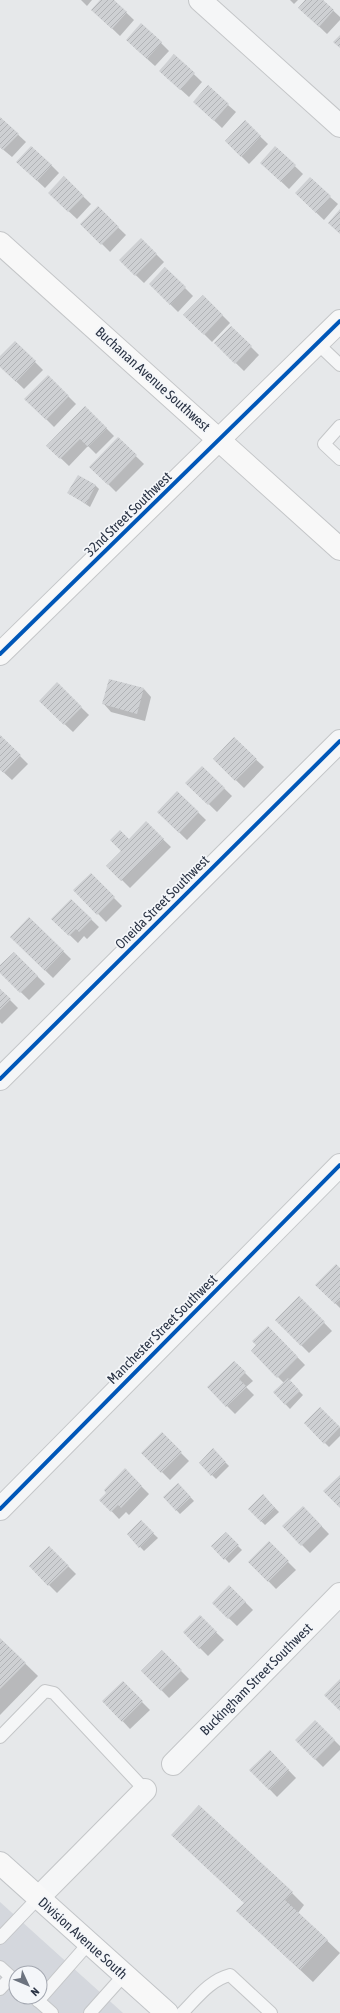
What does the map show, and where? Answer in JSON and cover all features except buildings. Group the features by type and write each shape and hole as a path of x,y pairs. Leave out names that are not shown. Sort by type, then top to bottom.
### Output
{"street":[{"path":"200,0 340,126"},
{"name":"Buchanan Avenue Southwest","path":"0,243 221,440 340,549"},
{"name":"32nd Street Southwest","path":"0,654 221,440 340,321"},
{"name":"Oneida Street Southwest","path":"0,1079 340,741"},
{"name":"Manchester Street Southwest","path":"0,1509 340,1165"},
{"name":"Buckingham Street Southwest","path":"172,1764 340,1594"},
{"path":"39,1898 145,1790"},
{"name":"Division Avenue South","path":"0,1863 167,2013"}],"lane":[{"path":"318,344 340,365"},
{"path":"340,426 324,444 340,459"},
{"path":"0,1737 45,1691 54,1693 145,1790"},
{"path":"0,1938 39,1898"},
{"path":"48,1986 89,1943"},
{"path":"0,1966 8,1974"},
{"path":"90,2013 124,1975"},
{"path":"182,2013 208,1986 220,1977 230,1975 271,2013"},
{"path":"0,1989 8,1983"},
{"path":"43,2005 52,2013"}],"shaded area":[{"path":"0,1902 123,2013 0,2013"}],"cycle path":[{"path":"0,654 340,321"},
{"path":"0,1079 340,741"},
{"path":"0,1509 340,1165"}]}
